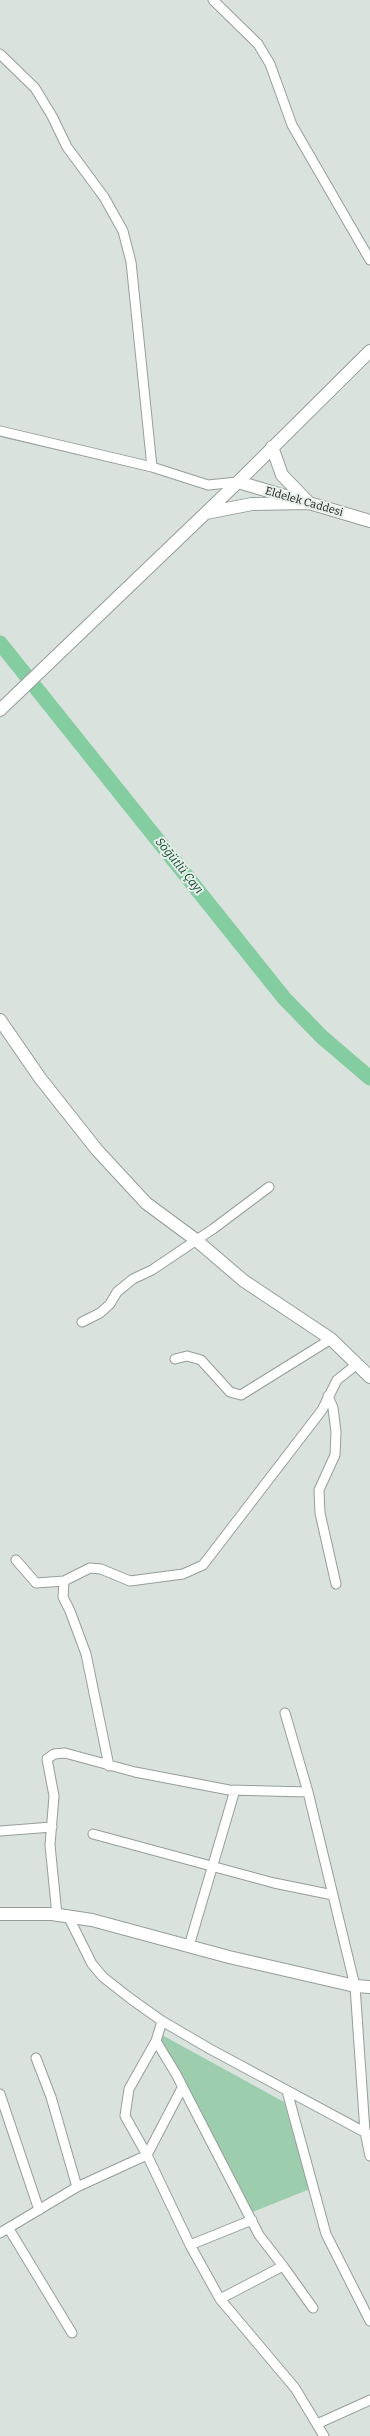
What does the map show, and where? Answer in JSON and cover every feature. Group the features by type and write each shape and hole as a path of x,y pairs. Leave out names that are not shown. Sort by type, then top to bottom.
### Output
{"main road":[{"path":"0,710 238,482 370,351"},
{"path":"272,447 282,475 309,503"},
{"name":"Eldelek Caddesi","path":"238,482 370,521"},
{"path":"206,513 252,504 309,503"},
{"path":"0,1020 40,1078 97,1150 146,1203 196,1240 244,1281 331,1339 370,1377"},
{"path":"0,1914 63,1916 92,1920 189,1946 354,1986 370,1987"}],"street":[{"path":"213,0 258,44 270,64 292,125 370,260"},
{"path":"0,54 35,88 52,116 67,147 104,197 123,231 131,262 152,466"},
{"path":"0,431 152,466 208,485 238,482"},
{"path":"82,1322 100,1313 110,1304 117,1292 133,1279 152,1270 196,1240 268,1187"},
{"path":"175,1359 187,1356 202,1360 230,1392 241,1395 331,1339"},
{"path":"16,1560 36,1584 64,1581 90,1568 101,1569 130,1581 183,1574 203,1565 322,1410 337,1380 356,1365"},
{"path":"328,1396 333,1408 335,1426 335,1455 332,1466 320,1486 320,1513 336,1584"},
{"path":"64,1581 63,1597 70,1611 86,1654 109,1766"},
{"path":"284,1714 308,1792 354,1986 360,2070 370,2156"},
{"path":"308,1792 235,1790 109,1766 65,1753 54,1754 46,1759 54,1796 51,1860 63,1916 92,1964 103,1977 162,2021 367,2134"},
{"path":"189,1946 235,1790"},
{"path":"0,1831 52,1827"},
{"path":"93,1834 274,1883 333,1895"},
{"path":"162,2021 156,2041 129,2089 125,2116 147,2155 190,2245 220,2300 295,2388 324,2436"},
{"path":"156,2041 259,2235 313,2308"},
{"path":"36,2058 50,2097 77,2187"},
{"path":"360,2070 370,2071"},
{"path":"0,2233 77,2187 147,2155 182,2088"},
{"path":"287,2091 326,2234 370,2321"},
{"path":"0,2094 39,2210"},
{"path":"190,2245 252,2220"},
{"path":"9,2228 72,2333"},
{"path":"220,2300 283,2266"},
{"path":"317,2424 370,2400"}],"green space":[{"path":"162,2035 284,2102 310,2189 250,2213 159,2037"}],"waterway":[{"name":"Söğütlü Çayı","path":"0,643 284,998 322,1037 370,1078"}]}
